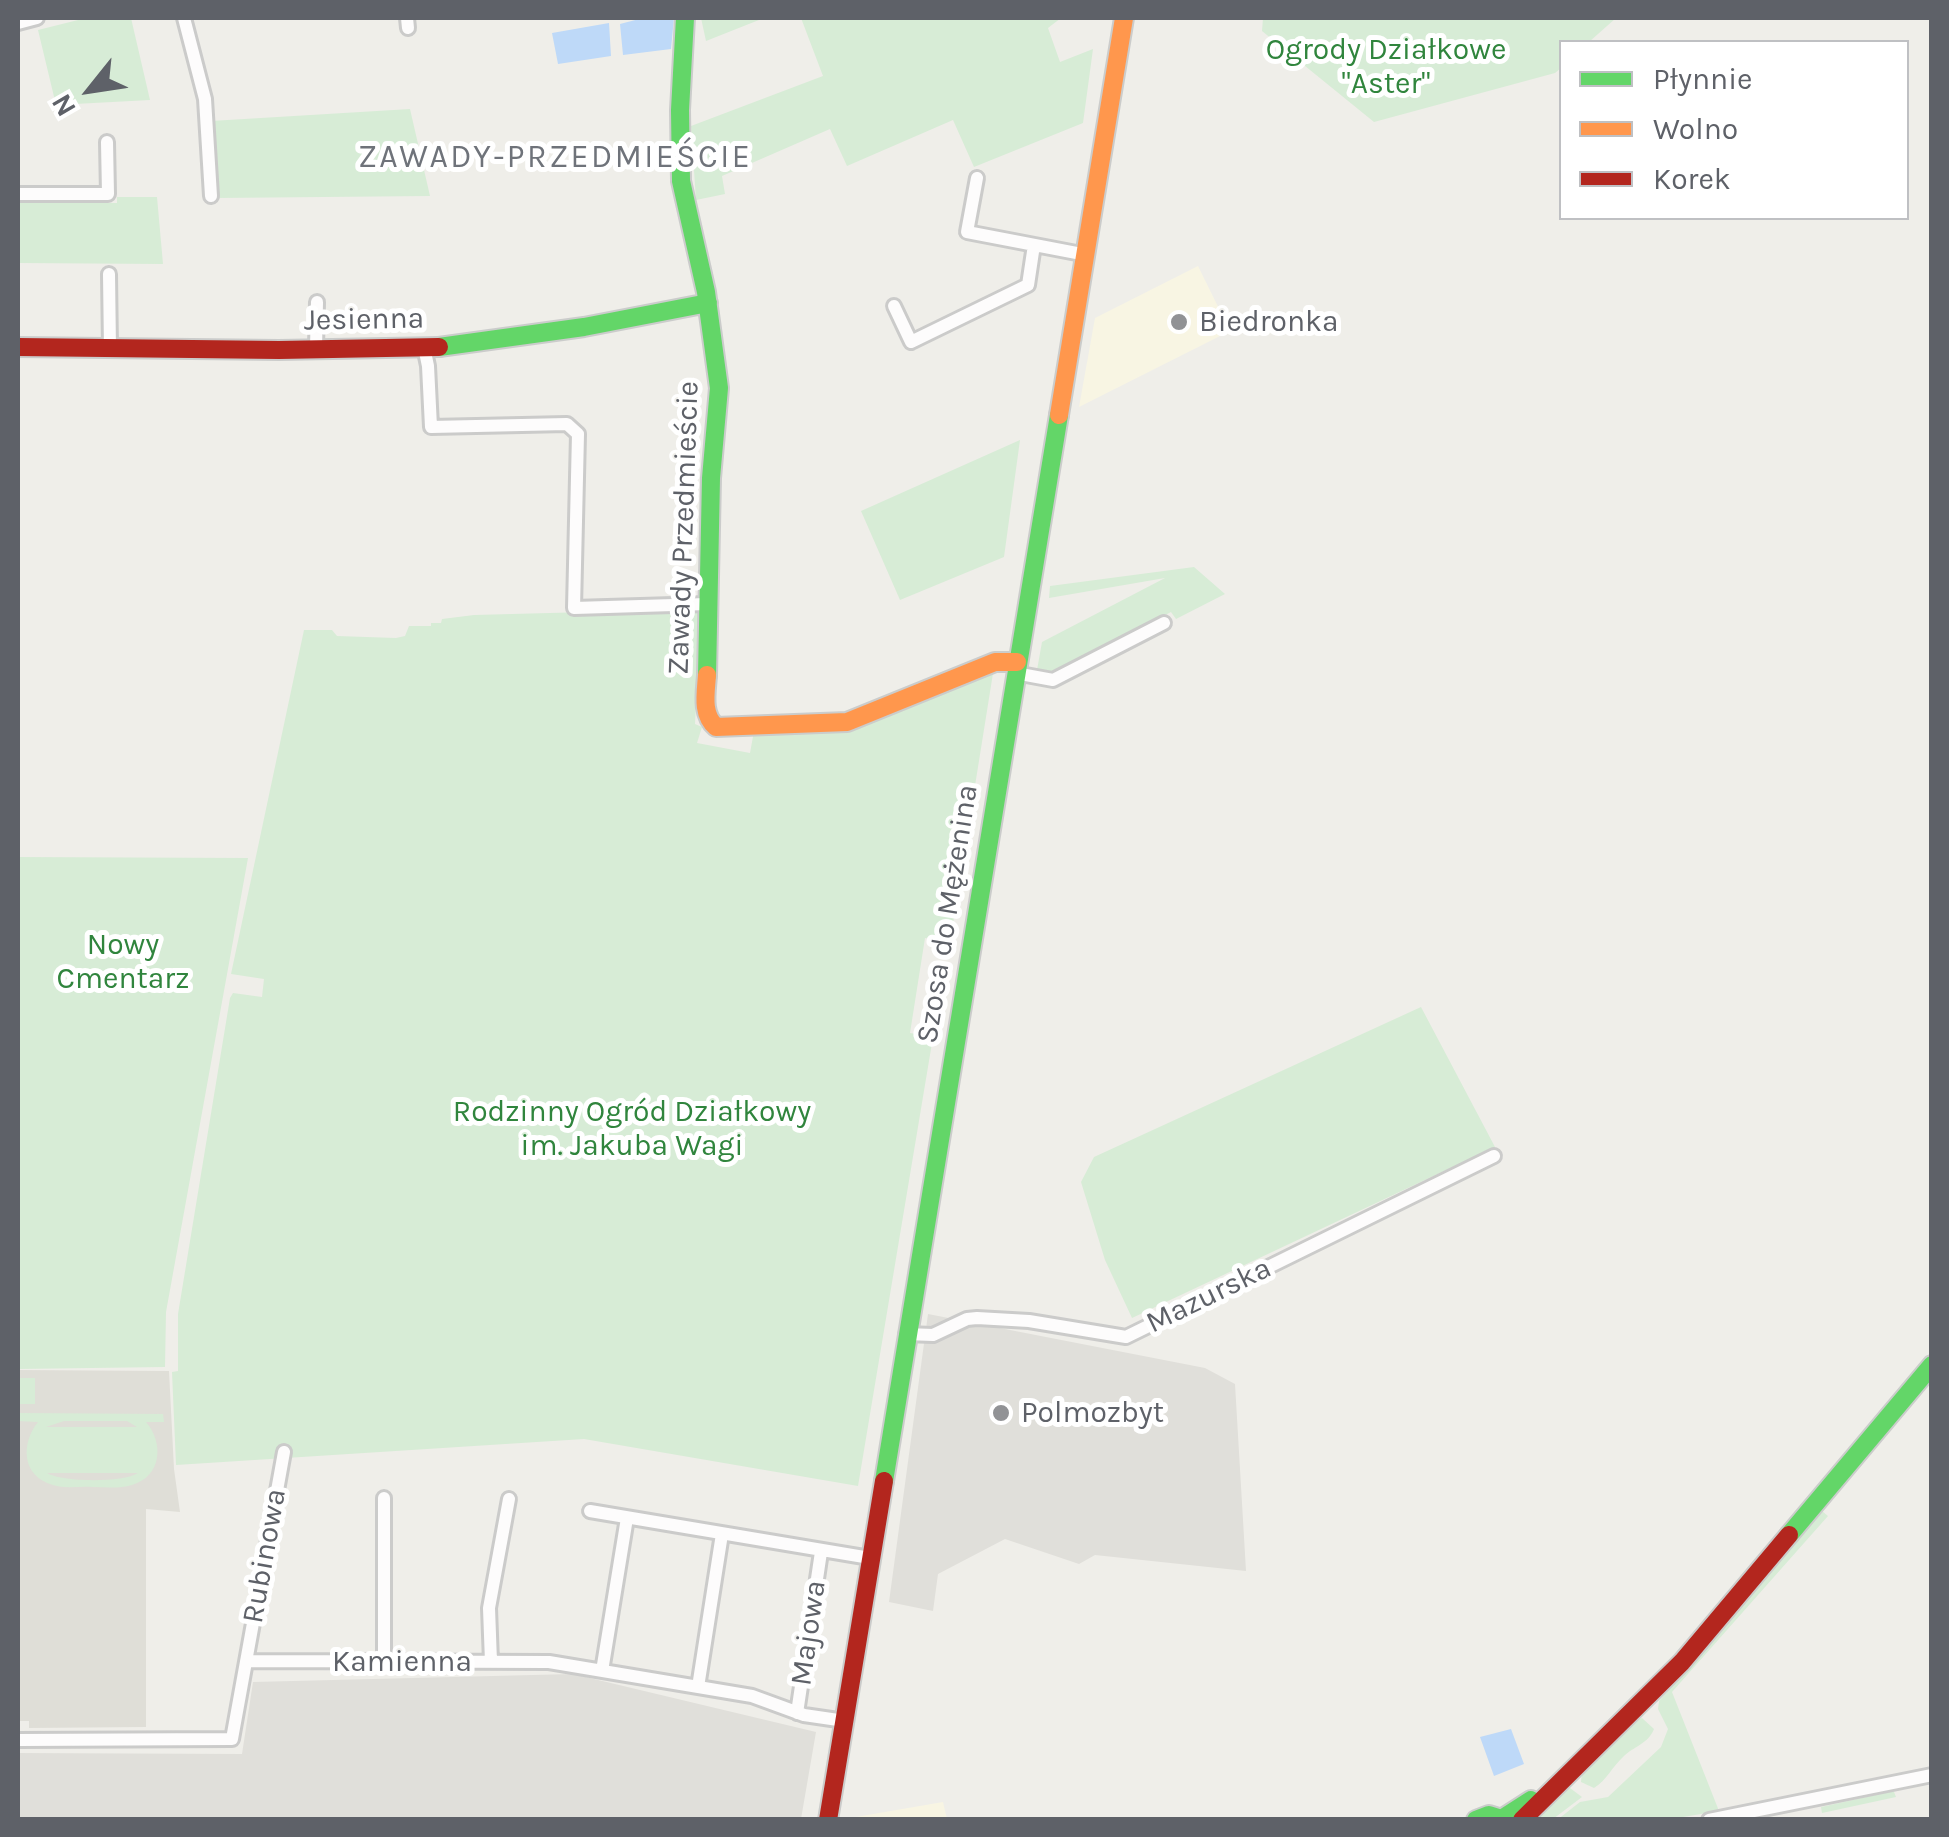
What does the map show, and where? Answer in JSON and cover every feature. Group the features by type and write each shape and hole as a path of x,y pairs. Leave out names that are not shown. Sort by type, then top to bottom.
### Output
{"main road":[{"name":"Zawady Przedmieście","path":"686,18 680,110 681,180 708,304 719,388 711,478 708,721 716,727 847,722 995,662 1016,668"},
{"name":"Szosa do Mężenina","path":"828,1820 1124,18"},
{"name":"Jesienna","path":"18,347 478,344 708,304"},
{"path":"1476,1820 1489,1815 1510,1819 1631,1715 1682,1662 1932,1365"}],"street":[{"path":"18,23 37,18"},
{"path":"184,18 205,99 211,196"},
{"path":"18,194 108,194 107,142"},
{"path":"976,178 966,232 1087,255"},
{"path":"894,306 912,342 1028,285 1034,245"},
{"path":"109,274 110,349"},
{"path":"316,302 316,348"},
{"path":"424,347 431,427 567,424 578,434 574,608 707,604"},
{"path":"1016,668 1054,680 1164,623"},
{"name":"Mazurska","path":"906,1334 933,1334 977,1318 1028,1321 1126,1337 1494,1156"},
{"name":"Rubinowa","path":"246,1661 284,1452"},
{"path":"384,1498 384,1661"},
{"path":"491,1662 489,1608 509,1498"},
{"name":"Majowa","path":"590,1511 870,1558"},
{"path":"602,1671 627,1518"},
{"path":"698,1687 722,1534"},
{"name":"Majowa","path":"797,1713 821,1552"},
{"path":"18,1740 232,1739 246,1661"},
{"name":"Kamienna","path":"246,1661 549,1662 752,1696 797,1713 845,1720"},
{"path":"1709,1820 1932,1775"}],"shaded area":[{"path":"1198,266 1230,331 1079,407 1095,318"},
{"path":"928,1314 1205,1368 1235,1384 1246,1571 1095,1555 1079,1564 1005,1539 938,1574 933,1611 889,1602"},
{"path":"18,1370 169,1371 180,1512 146,1509 146,1727 29,1728 29,1721 18,1721"},
{"path":"573,1674 816,1732 801,1819 18,1819 18,1753 242,1754 253,1682"},
{"path":"943,1802 947,1819 850,1819 850,1818"}],"green space":[{"path":"86,18 131,18 150,100 56,105 38,30"},
{"path":"701,18 764,18 706,41"},
{"path":"801,18 1061,18 1048,28 1060,62 1093,49 1083,123 974,167 953,120 847,166 830,129 722,176 725,194 696,200 691,126 823,76"},
{"name":"Ogrody Działkowe \"Aster\"","path":"1263,18 1616,18 1591,40 1559,40 1559,70 1555,73 1374,122 1262,31"},
{"path":"410,109 430,196 217,198 211,121"},
{"path":"117,197 157,197 163,264 18,263 18,202 117,203"},
{"path":"1020,440 1004,557 900,600 861,511"},
{"path":"1194,567 1225,594 1176,619 1171,612 1052,674 1037,670 1042,642 1165,578 1049,598 1050,586"},
{"name":"Rodzinny Ogród Działkowy im. Jakuba Wagi","path":"701,609 695,724 702,727 697,743 750,753 754,731 850,731 994,667 950,942 925,938 910,1033 933,1037 858,1486 584,1439 176,1465 172,1372 178,1371 178,1314 230,998 233,993 262,997 264,979 231,974 304,630 332,630 337,636 396,638 405,636 409,626 431,626 442,619 474,615"},
{"name":"Nowy Cmentarz","path":"18,857 248,858 166,1312 165,1367 18,1369"},
{"path":"1421,1007 1495,1147 1132,1318 1105,1260 1081,1182 1094,1157"},
{"path":"18,1378 35,1378 35,1404 18,1404"},
{"path":"18,1413 163,1414 164,1422 146,1422 157,1449 149,1474 132,1485 112,1488 62,1487 42,1481 27,1458 29,1439 38,1422 18,1421","holes":["64,1421 127,1421 137,1427 46,1427","47,1473 138,1473 92,1480"]},
{"path":"1822,1511 1828,1516 1672,1692 1719,1811 1671,1819 1557,1820 1580,1802 1608,1797 1661,1747 1668,1729 1658,1709 1659,1701"},
{"path":"1642,1718 1654,1729 1648,1738 1623,1757 1594,1788 1581,1782 1587,1765 1602,1748"},
{"path":"1570,1788 1582,1797 1553,1819 1530,1820 1558,1791"},
{"path":"1889,1792 1896,1797 1822,1813 1821,1807"}],"water":[{"path":"643,18 674,18 671,49 623,55 620,24"},
{"path":"609,23 611,56 558,64 552,33"},
{"path":"1511,1729 1524,1764 1494,1776 1480,1737"}],"traffic: fast":[{"path":"685,18 681,181 706,292 719,388 711,478 707,675"},
{"path":"439,347 584,327 708,303"},
{"path":"884,1481 1059,415"},
{"path":"1789,1535 1932,1365"},
{"path":"1503,1818 1531,1800"},
{"path":"1476,1820 1489,1815 1505,1820"}],"traffic: slow":[{"path":"1059,415 1124,18"},
{"path":"707,675 706,709 716,727 847,722 995,662 1017,662"}],"traffic: jam":[{"path":"18,347 439,347"},
{"path":"828,1820 884,1481"},
{"path":"1522,1820 1682,1662 1789,1535"}],"place":[{"name":"Biedronka","path":"1179,322"},
{"name":"Polmozbyt","path":"1001,1413"}],"district":[{"name":"ZAWADY-PRZEDMIEŚCIE","path":"555,158"}]}
